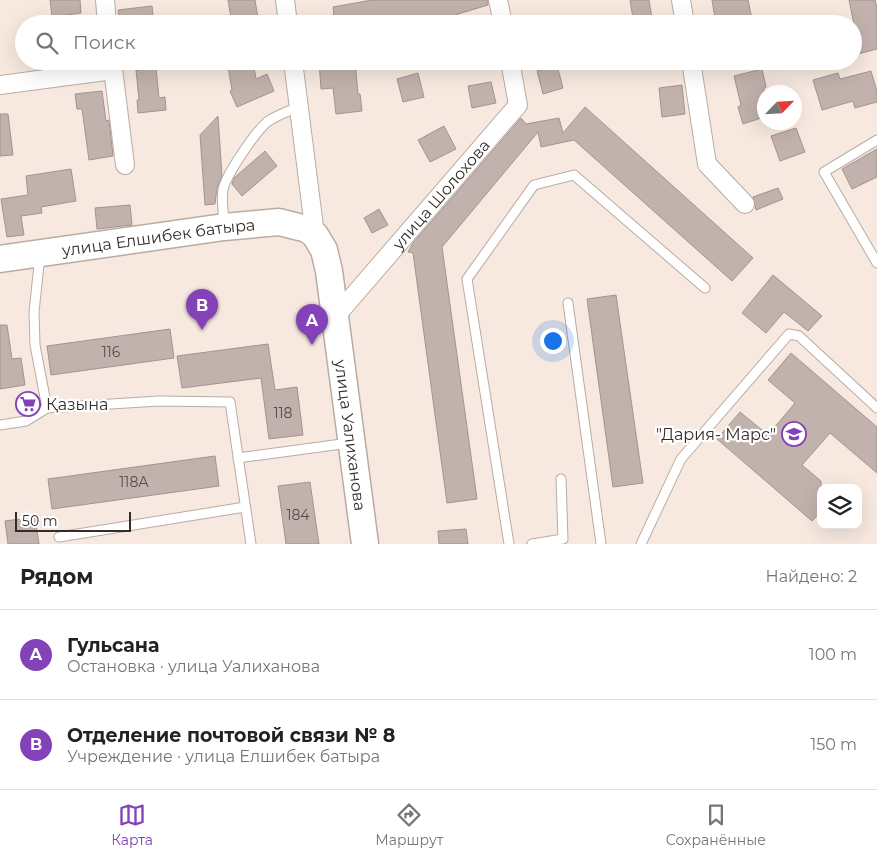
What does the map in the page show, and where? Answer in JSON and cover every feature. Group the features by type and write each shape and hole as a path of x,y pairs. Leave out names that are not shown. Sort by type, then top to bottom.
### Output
{"main road":[{"name":"улица Елшибек батыра","path":"0,259 224,227 278,222 307,229 315,235"},
{"name":"улица Уалиханова","path":"315,235 324,250 329,271 365,544"}],"street":[{"path":"105,0 107,15"},
{"path":"286,0 287,15"},
{"path":"498,0 501,15"},
{"path":"681,0 683,15"},
{"path":"0,84 87,70"},
{"path":"113,70 125,165"},
{"name":"улица Уалиханова","path":"294,70 315,235"},
{"name":"улица Шолохова","path":"335,317 518,105 512,70"},
{"path":"691,70 707,164 745,204"}],"lane":[{"path":"224,227 223,191 228,176 260,130 268,122 299,107"},
{"path":"877,140 824,172 877,263"},
{"path":"509,544 467,278 534,185 574,175 705,288"},
{"path":"40,253 34,312 35,345 47,408"},
{"path":"568,303 601,544"},
{"path":"641,544 681,459 789,334 799,336 877,408"},
{"path":"0,425 26,421 47,408 160,401 230,402 251,544"},
{"path":"238,458 352,443"},
{"path":"532,544 563,539 561,479"},
{"path":"59,537 245,507"}],"building":[{"path":"50,0 80,0 81,13 52,15"},
{"path":"228,0 255,0 258,15 230,15"},
{"path":"372,0 488,0 488,5 455,15 334,15 333,7"},
{"path":"630,0 649,0 652,15 632,15"},
{"path":"712,0 748,0 751,15 714,15"},
{"path":"849,0 875,0 877,9 877,49 862,53 862,15 852,15"},
{"path":"152,6 153,15 119,15 118,10"},
{"path":"136,70 156,70 159,98 165,97 166,110 138,113 137,100 139,100"},
{"path":"229,70 254,70 256,79 267,74 274,91 237,107 230,91 232,90"},
{"path":"320,70 356,70 362,111 336,114 333,88 321,89"},
{"path":"558,70 563,88 543,94 537,71"},
{"path":"762,70 766,85 757,85 757,119 743,124 738,107 741,105 734,76"},
{"path":"871,71 877,91 877,102 855,108 853,101 822,110 813,80 838,73 840,79"},
{"path":"418,73 424,97 403,102 397,79"},
{"path":"491,82 496,103 472,108 468,86"},
{"path":"682,85 685,114 662,117 659,88"},
{"path":"102,91 106,121 109,120 113,156 89,160 82,109 77,109 75,94"},
{"path":"585,107 753,258 732,281 574,140 541,147 538,132 442,247 477,499 447,503 413,253 408,252 413,243 521,118 526,124 559,118 563,133"},
{"path":"0,114 8,114 13,155 0,156"},
{"path":"218,116 222,176 217,188 215,204 205,205 200,135"},
{"path":"444,126 456,149 430,162 418,140"},
{"path":"790,130 797,130 805,152 780,161 771,136"},
{"path":"877,149 877,177 852,189 842,169"},
{"path":"265,151 277,166 242,196 232,184 234,178"},
{"path":"71,169 76,201 41,207 42,213 21,216 24,235 7,237 1,199 28,195 26,176"},
{"path":"778,188 783,199 756,210 753,197"},
{"path":"130,205 132,225 97,229 95,208"},
{"path":"379,209 388,225 372,233 364,218"},
{"path":"773,275 822,316 808,331 784,312 766,333 742,313"},
{"path":"616,295 643,483 613,487 587,299"},
{"path":"0,325 7,325 12,359 21,358 25,385 0,389"},
{"path":"170,329 174,358 51,375 47,346"},
{"path":"268,344 275,390 297,387 303,435 269,439 261,378 182,388 177,356"},
{"path":"791,353 877,427 877,473 830,433 802,465 821,481 821,484 817,484 817,515 812,521 717,439 740,412 768,435 795,403 768,380"},
{"path":"215,456 219,486 52,509 48,479"},
{"path":"310,482 319,544 286,544 278,486"},
{"path":"35,517 39,544 8,544 5,521"},
{"path":"466,529 468,544 439,544 438,531"}],"place":[{"name":"Отделение почтовой связи № 8","path":"202,330"},
{"name":"Гульсана","path":"312,345"},
{"name":"Қазына","path":"28,404"},
{"name":"\"Дария- Марс\"","path":"794,434"}]}
